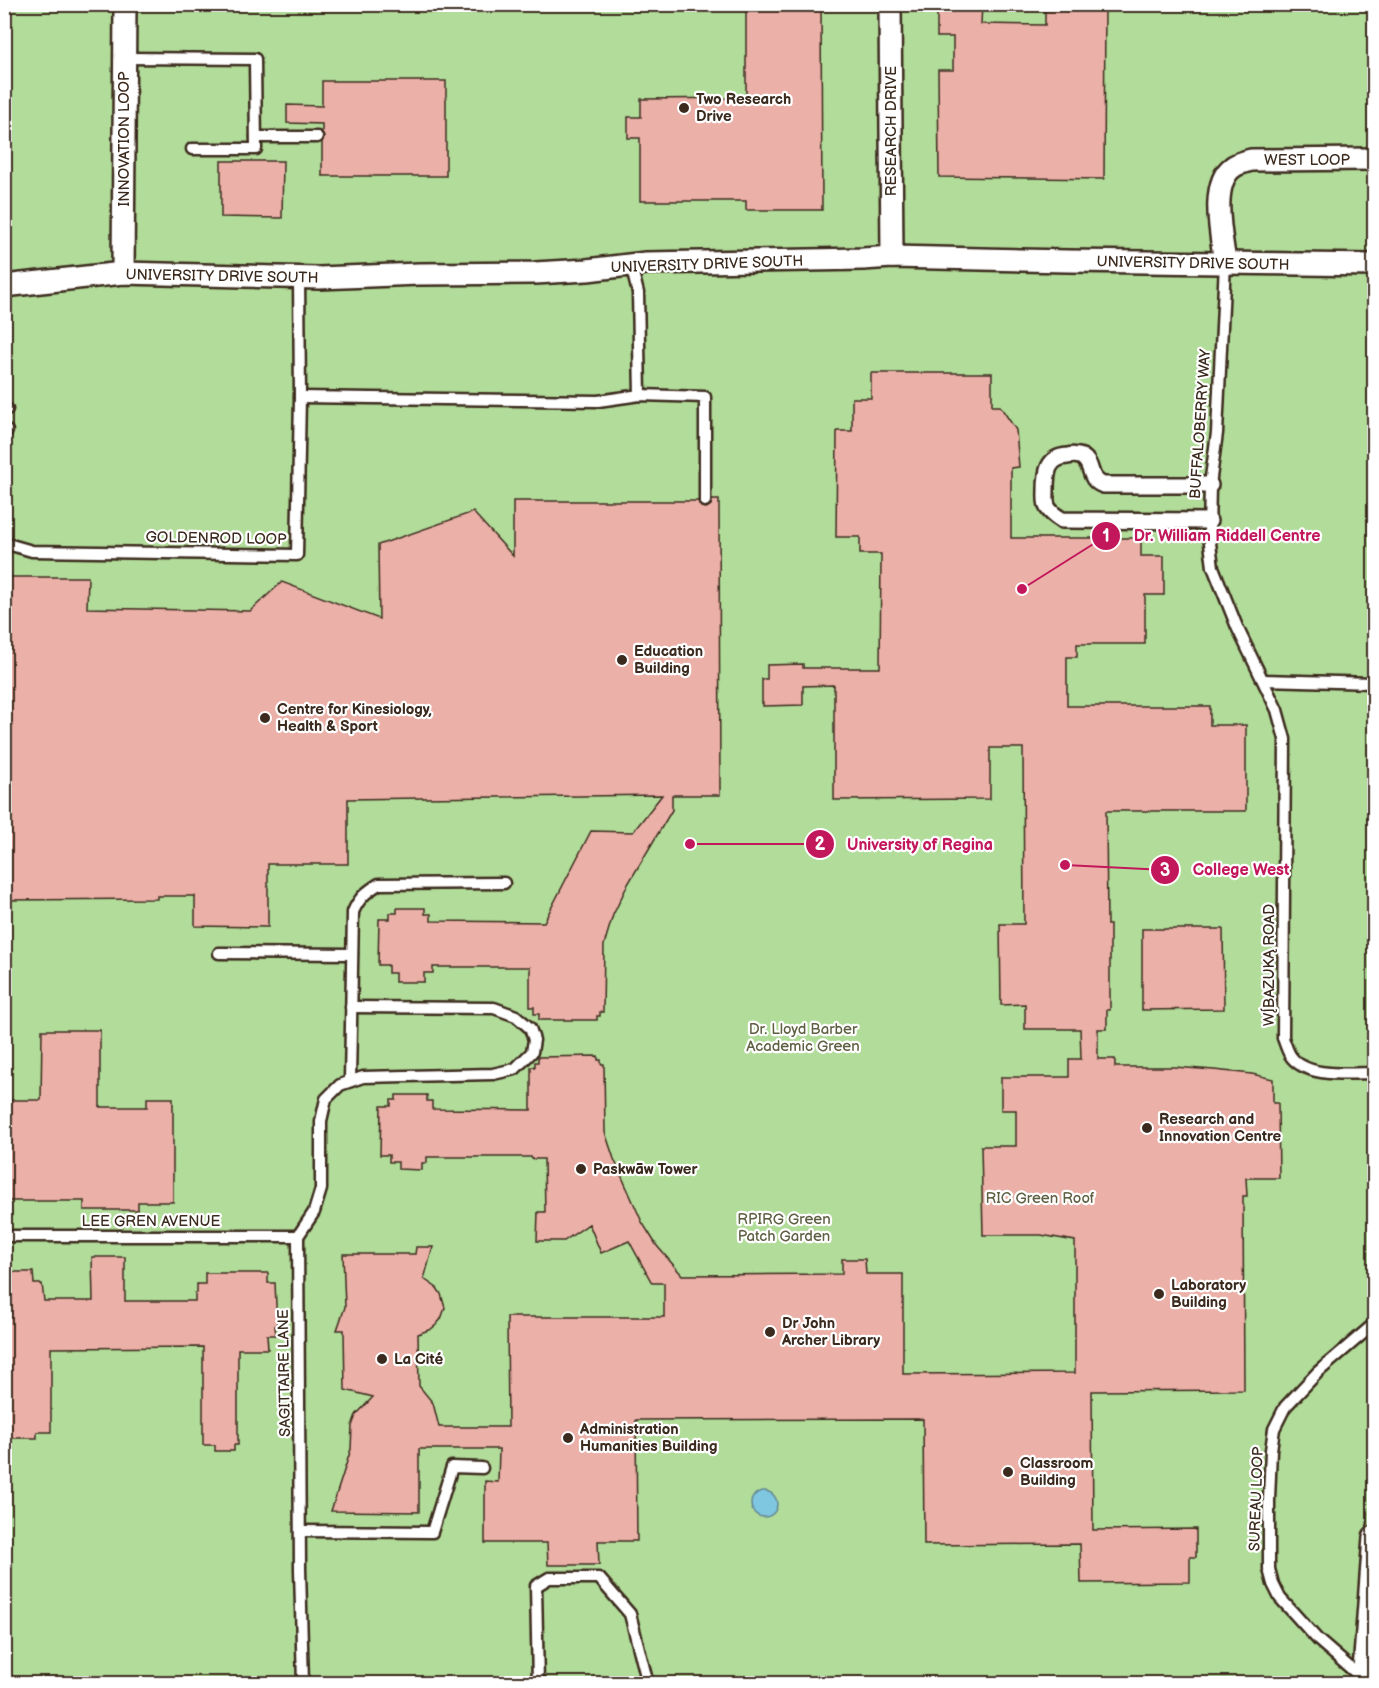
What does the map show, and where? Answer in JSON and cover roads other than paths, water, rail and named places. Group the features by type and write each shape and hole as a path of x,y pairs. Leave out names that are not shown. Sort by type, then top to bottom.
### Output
{"street":[{"name":"INNOVATION LOOP","path":"123,273 125,4"},
{"name":"RESEARCH DRIVE","path":"890,4 892,257"},
{"name":"WEST LOOP","path":"1225,263 1219,205 1220,190 1224,177 1233,166 1251,160 1374,159"},
{"name":"UNIVERSITY DRIVE SOUTH","path":"4,286 123,273 299,278 535,273 646,263 892,257 1374,265"},
{"path":"1209,521 1062,520 1048,508 1046,472 1059,457 1070,455 1082,457 1089,465 1096,482 1103,485 1210,485"},
{"path":"1363,1681 1374,1537"}],"lane":[{"path":"124,58 255,58 256,149 192,149"},
{"path":"256,137 317,137"},
{"name":"BUFFALOBERRY WAY","path":"1225,263 1217,433 1210,485 1209,535 1213,567 1237,627 1263,680"},
{"path":"631,265 639,293 640,395"},
{"name":"GOLDENROD LOOP","path":"4,543 32,551 297,555 300,397 299,278"},
{"path":"300,397 598,401 640,395 705,397 705,501"},
{"path":"1263,680 1374,683"},
{"name":"WĮ́BAZUKĄ ROAD","path":"1263,680 1277,710 1285,739 1283,1038 1291,1057 1305,1067 1329,1074 1374,1073"},
{"path":"350,1081 353,912 358,899 379,884 504,883"},
{"path":"219,953 352,954"},
{"path":"298,1236 314,1212 321,1189 321,1121 326,1100 340,1085 363,1077 492,1074 515,1069 532,1052 534,1040 530,1028 516,1016 494,1008 351,1007"},
{"name":"LEE GREN AVENUE","path":"4,1236 298,1236"},
{"name":"SAGITTAIRE LANE","path":"298,1236 303,1683"},
{"name":"SUREAU LOOP","path":"1363,1681 1318,1640 1280,1598 1269,1569 1269,1500 1274,1429 1285,1407 1318,1372 1374,1324"},
{"path":"301,1531 432,1532 452,1467 482,1468"},
{"path":"538,1683 536,1586 549,1578 599,1578 630,1614 648,1683"}],"water":[{"path":"764,1491 773,1495 777,1504 773,1513 764,1517 755,1513 751,1504 755,1495"}],"place":[{"name":"Two Research Drive","path":"684,108"},
{"name":"Dr. William Riddell Centre","path":"1022,589"},
{"name":"Education Building","path":"622,660"},
{"name":"Centre for Kinesiology, Health & Sport","path":"265,718"},
{"name":"University of Regina","path":"690,844"},
{"name":"College West","path":"1065,865"},
{"name":"Research and Innovation Centre","path":"1147,1128"},
{"name":"Paskwāw Tower","path":"581,1169"},
{"name":"Laboratory Building","path":"1159,1294"},
{"name":"Dr John Archer Library","path":"770,1332"},
{"name":"La Cité","path":"382,1359"},
{"name":"Administration Humanities Building","path":"568,1438"},
{"name":"Classroom Building","path":"1008,1472"}],"park label":[{"name":"Dr. Lloyd Barber Academic Green","path":"803,1038"},
{"name":"RIC Green Roof","path":"1040,1198"},
{"name":"RPIRG Green Patch Garden","path":"784,1228"}]}
